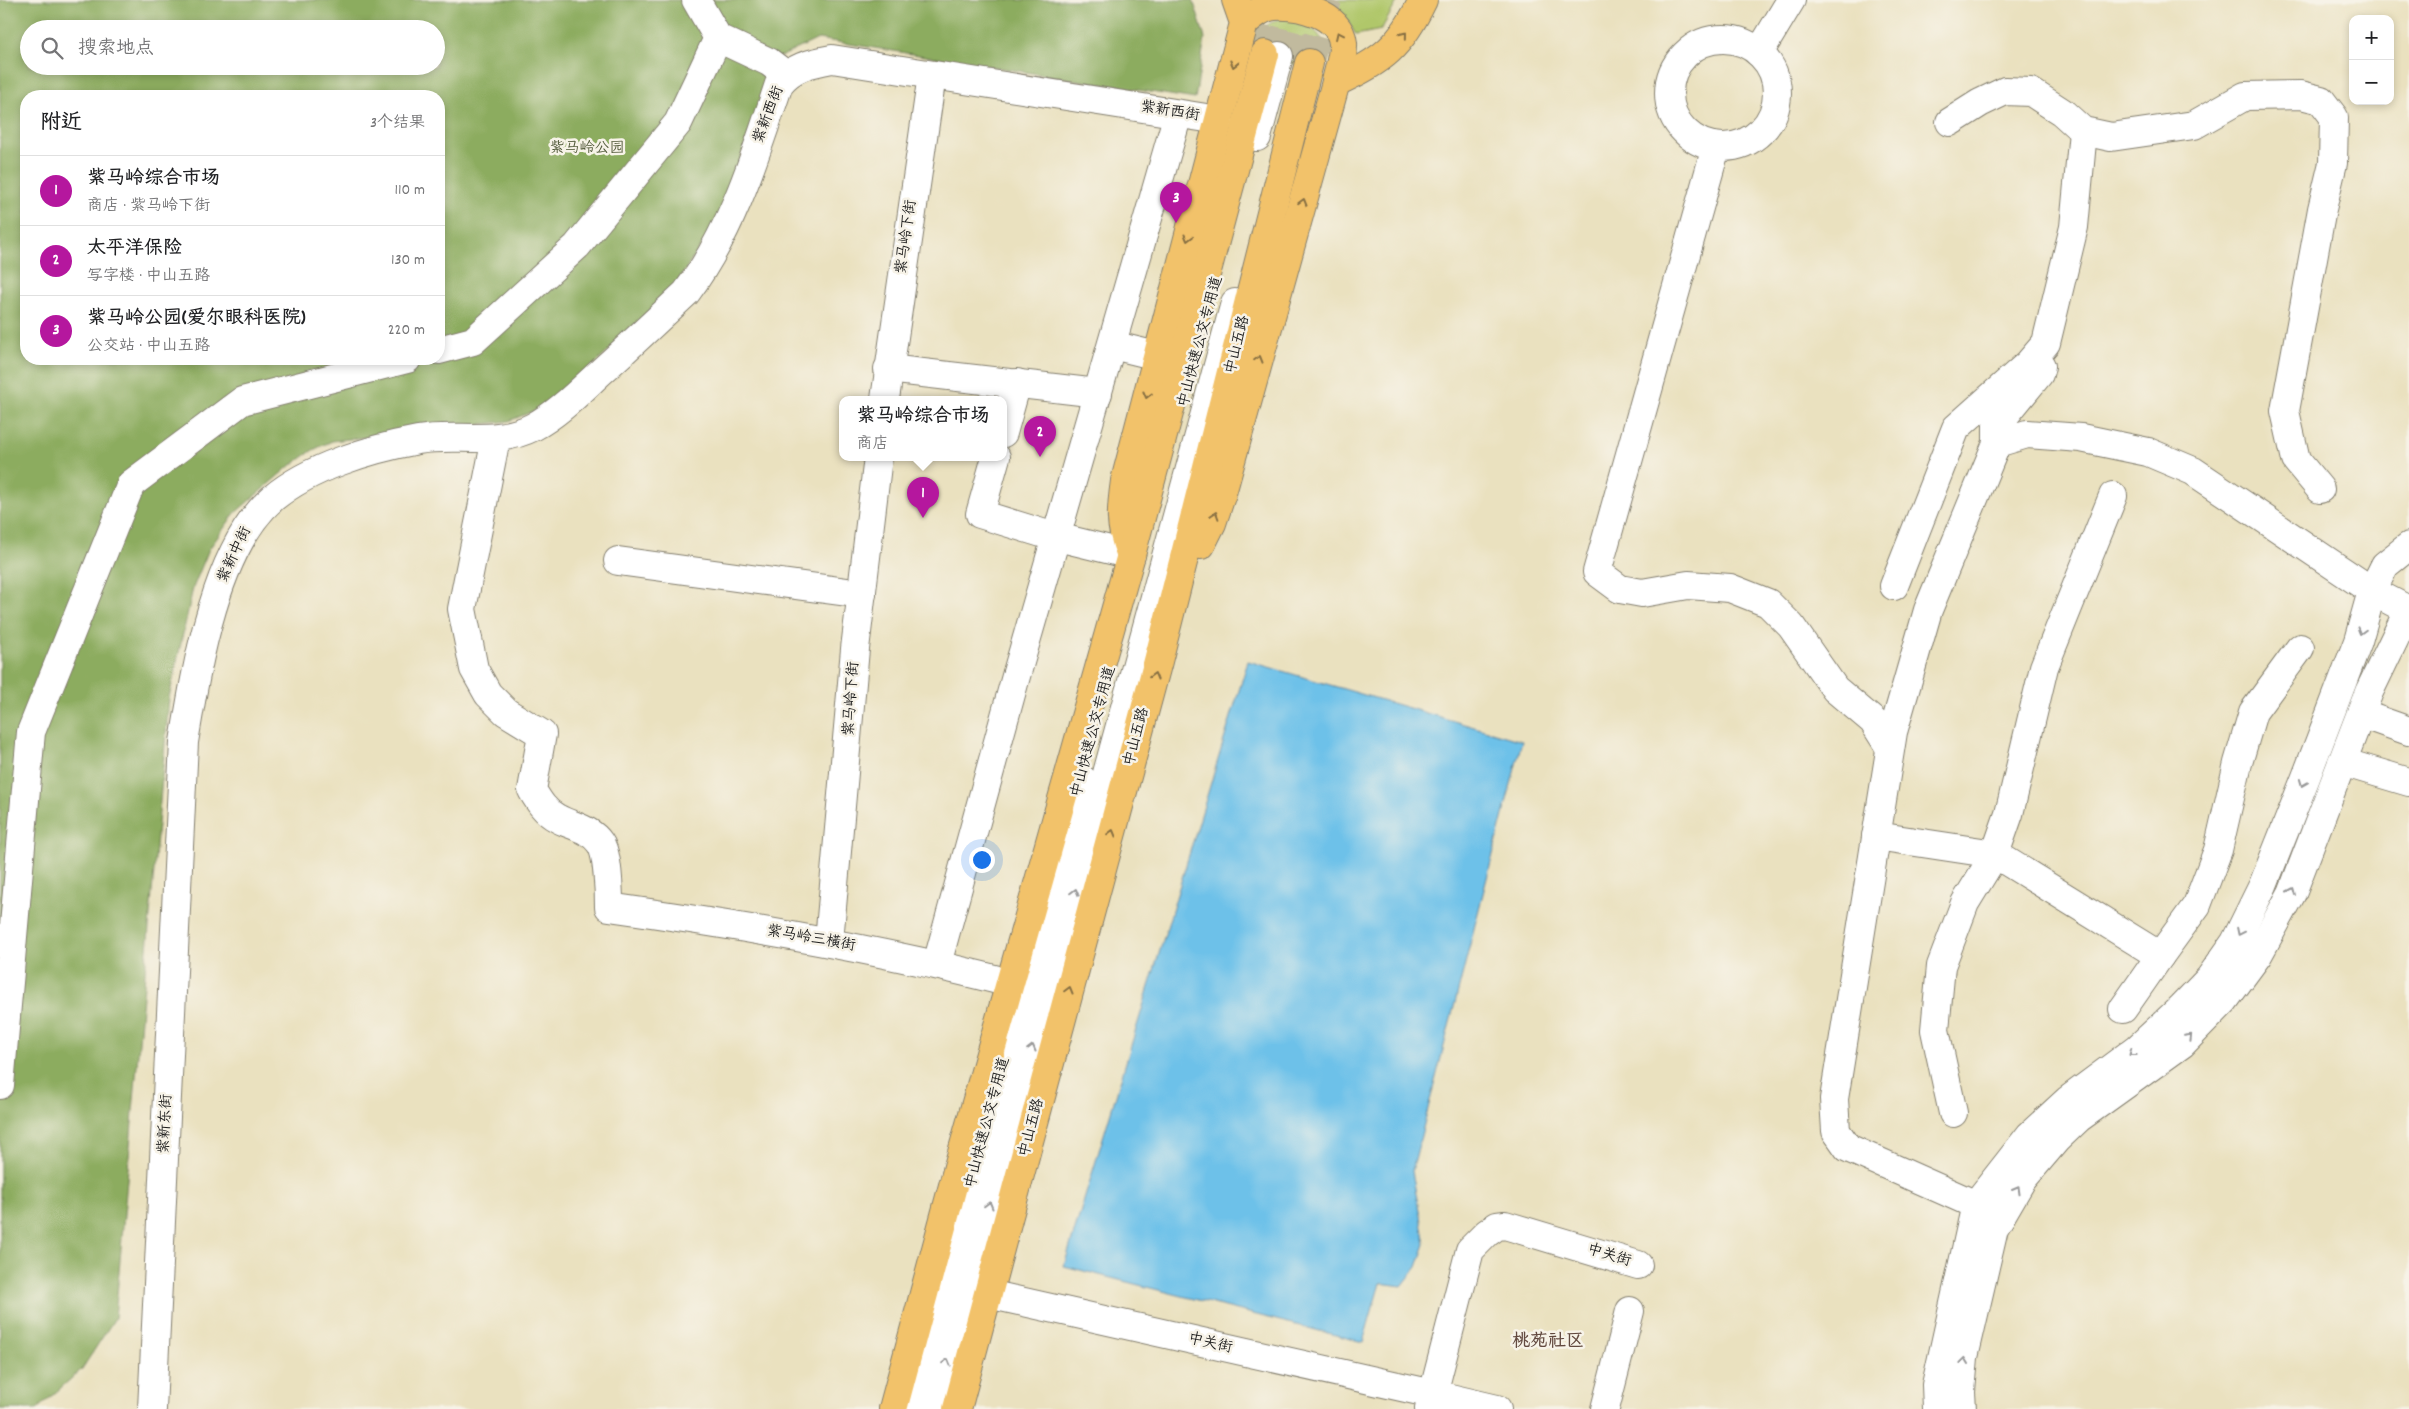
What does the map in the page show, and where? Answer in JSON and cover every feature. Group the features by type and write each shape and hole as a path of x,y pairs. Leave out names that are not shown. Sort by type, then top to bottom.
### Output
{"main road":[{"path":"1336,82 1364,70 1393,49 1410,28 1423,0"},
{"path":"1131,555 1122,532 1120,511 1125,481 1219,120 1240,12 1257,12 1272,6 1297,7 1317,12 1335,25 1343,43 1336,82 1220,501 1203,543 1181,571"},
{"path":"893,1409 1010,983 1131,555 1289,59"},
{"name":"中山五路","path":"957,1409 1181,571 1289,59"}],"street":[{"path":"696,0 718,38 769,62 786,75"},
{"path":"1759,53 1791,0"},
{"path":"445,348 472,341 577,246 678,123 718,38"},
{"path":"1713,39 1732,39 1750,45 1759,53 1764,57 1774,73 1777,92 1774,111 1765,127 1750,140 1733,146 1716,147 1685,132 1675,119 1669,103 1668,86 1674,69 1683,55 1697,44 1713,39"},
{"name":"紫新西街","path":"504,437 533,427 570,400 690,287 711,256 728,221 779,84 786,75 812,62 832,59 1219,120"},
{"name":"中山快速公交专用道","path":"910,1409 1289,59"},
{"name":"中山快速公交专用道","path":"934,1409 1289,59"},
{"name":"紫马岭下街","path":"885,396 932,74"},
{"path":"1950,122 1980,102 2005,91 2031,92 2062,112 2083,131 2111,136 2194,126 2245,96 2301,95 2321,100 2334,116 2333,163 2322,209 2285,411 2296,460 2320,488"},
{"path":"937,964 1014,685 1178,114"},
{"path":"2002,1216 1848,1148 1836,1131 1834,1099 1893,732 1928,610 1997,443 1997,425 2039,374 2074,227 2083,131"},
{"path":"1716,147 1598,572 1620,589 1642,593 1688,585 1730,588 1768,603 1791,626 1835,689 1873,721 1890,748"},
{"path":"1894,586 1956,428 2028,364 2046,343"},
{"path":"1112,345 1157,356"},
{"path":"0,1085 31,732 131,484 242,401 383,365"},
{"path":"888,369 1098,393"},
{"path":"1007,419 1017,383"},
{"path":"1962,1409 1960,1392 1964,1357 1994,1228 2022,1180 2056,1140 2080,1118 2182,1044 2224,1001 2258,955 2292,893 2361,714 2409,610 2372,591 2194,471 2148,452 2081,438 2027,434 1997,443"},
{"name":"紫新中街","path":"180,839 184,742 196,668 222,581 250,522 272,499 299,480 352,456 394,444 437,436 474,439 504,437"},
{"name":"紫马岭三横街","path":"504,437 462,609 474,669 488,694 506,712 542,734 532,790 542,806 556,818 583,829 600,843 605,861 609,907 829,941 937,964 1010,983"},
{"name":"紫马岭下街","path":"829,941 855,649 878,461"},
{"path":"995,461 980,514 1045,534 1131,555"},
{"path":"1953,1113 1935,1030 1941,966 1965,903 1995,854 2009,814 2044,667 2113,496"},
{"path":"1937,1409 1936,1385 1976,1204 2030,1135 2068,1100 2138,1048 2182,1007 2209,978 2235,942 2263,885 2306,777 2358,641 2372,591 2385,565 2409,546"},
{"path":"618,561 862,594"},
{"path":"2123,1009 2197,905 2218,850 2238,763 2253,712 2300,648"},
{"path":"2361,714 2409,730"},
{"path":"2342,762 2409,782"},
{"path":"1876,836 1995,854 2160,956"},
{"name":"紫新东街","path":"152,1409 180,839"},
{"name":"中关街","path":"1431,1401 1470,1250 1497,1226 1505,1225 1638,1265"},
{"name":"中关街","path":"988,1294 1431,1401 1496,1409"},
{"path":"1605,1409 1630,1311"}],"green space":[{"name":"紫马岭公园","path":"0,0 1193,0 1205,38 1195,99 818,39 774,60 721,215 673,289 556,402 509,421 332,441 313,450 286,469 235,513 209,549 193,588 169,698 115,1318 82,1369 37,1409 0,1409"},
{"path":"1313,0 1398,0 1381,30 1356,35 1345,17"},
{"path":"1288,17 1307,25 1319,35 1324,49 1320,70 1252,55 1256,40 1263,29 1280,19"}],"water":[{"path":"1248,661 1522,741 1412,1171 1425,1244 1417,1267 1402,1286 1380,1283 1363,1342 1064,1266"}],"tunnel":[{"path":"1265,54 1279,0"},
{"path":"1279,56 1293,0"},
{"path":"1301,62 1317,0"},
{"path":"1309,63 1328,0"}],"place":[{"name":"紫马岭公园(爱尔眼科医院)","path":"1176,223"},
{"name":"太平洋保险","path":"1040,457"},
{"name":"紫马岭综合市场","path":"923,518"}],"district":[{"name":"桃苑社区","path":"1548,1342"}]}
